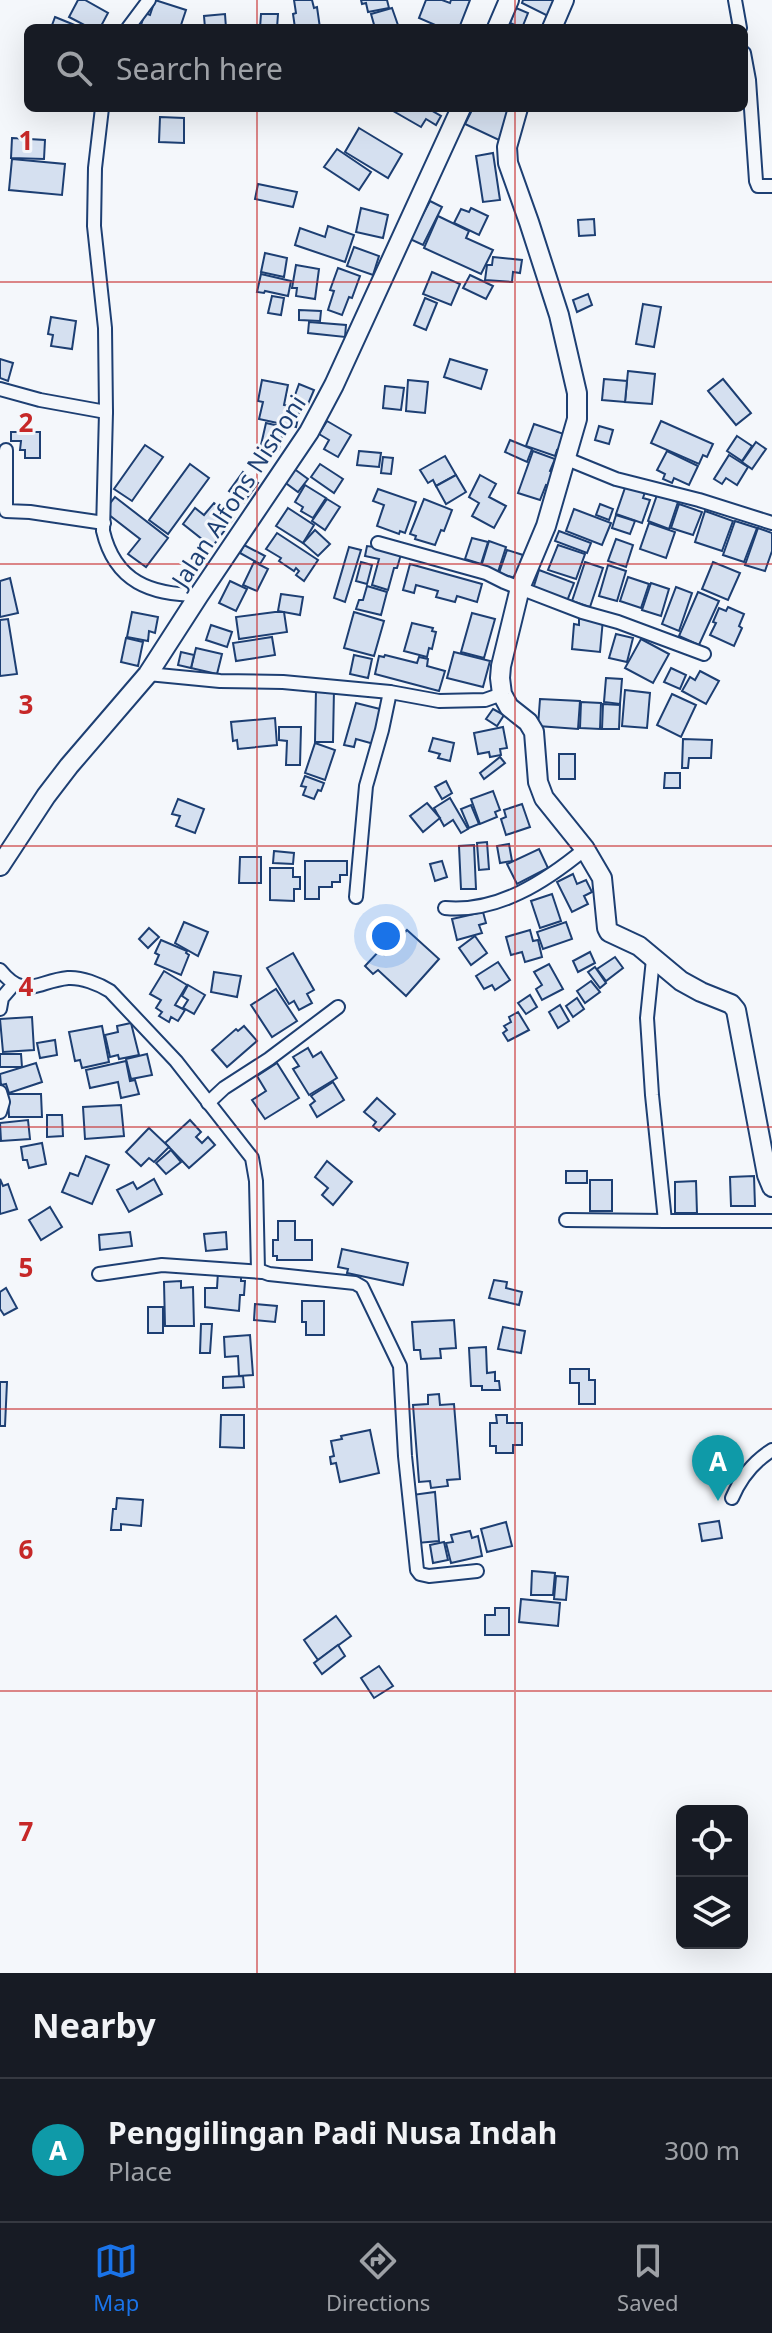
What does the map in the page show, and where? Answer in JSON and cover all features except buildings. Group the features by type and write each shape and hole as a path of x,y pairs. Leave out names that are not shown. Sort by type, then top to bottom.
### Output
{"street":[{"path":"131,24 149,0"},
{"path":"499,24 509,0"},
{"path":"554,24 564,0"},
{"path":"735,0 739,24"},
{"path":"748,75 756,181 763,188 772,186"},
{"path":"102,112 95,168 94,226 105,328 105,539 121,568 134,581 173,595 199,595"},
{"name":"Jalan Alfons Nisnoni","path":"0,866 69,766 148,674 287,467 320,412 459,112"},
{"path":"517,112 507,147 508,163 559,315 577,393 577,425 546,526 520,588 501,666 502,694 509,707 528,722 534,732 538,782 544,798 585,849 602,878 609,932 639,946 681,981 729,1003 736,1010 767,1175 772,1187"},
{"path":"0,389 106,412"},
{"path":"6,450 6,511 104,523"},
{"path":"567,459 616,479 714,504 772,523"},
{"path":"378,543 486,573 582,612 634,627 704,654"},
{"path":"148,674 220,681 283,682 390,692 439,701 485,700 502,694"},
{"path":"356,897 366,786 390,692"},
{"path":"445,908 466,910 527,890 585,849"},
{"path":"653,959 647,1018 665,1221"},
{"path":"0,970 14,984 26,988 73,978 97,984 110,991 176,1061 252,1158 256,1181 257,1267 262,1272"},
{"path":"0,1009 2,998 14,984"},
{"path":"208,1103 224,1088 269,1059 338,1007"},
{"path":"0,1092 3,1102 0,1112"},
{"path":"566,1220 772,1221"},
{"path":"99,1274 162,1265 193,1265 355,1283 362,1287 400,1366 405,1456 418,1572 429,1576 477,1571"},
{"path":"732,1498 740,1480 772,1450"}],"place":[{"name":"Penggilingan Padi Nusa Indah","path":"718,1501"}]}
